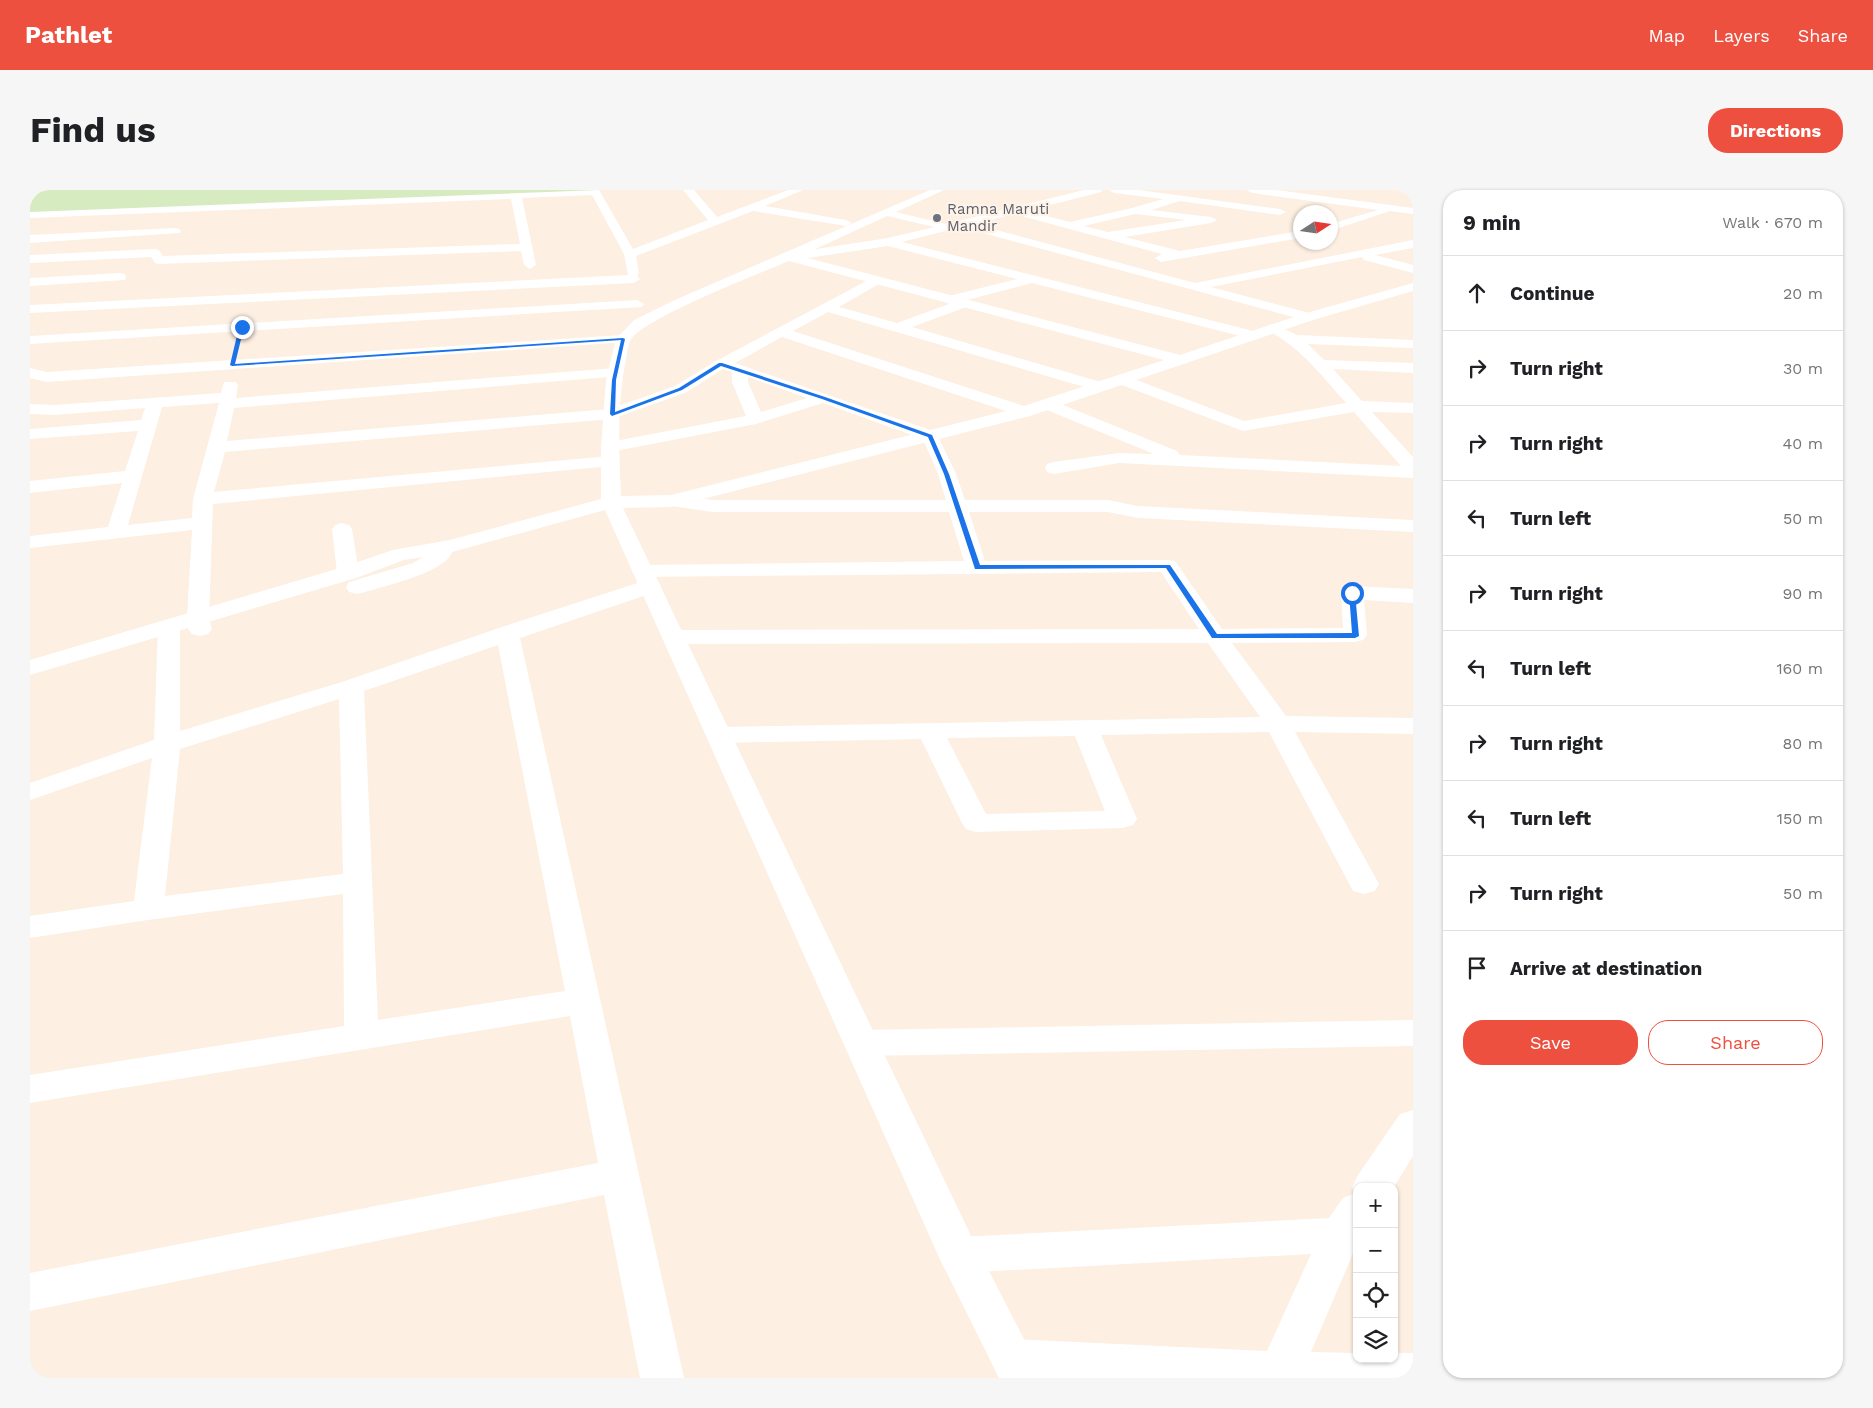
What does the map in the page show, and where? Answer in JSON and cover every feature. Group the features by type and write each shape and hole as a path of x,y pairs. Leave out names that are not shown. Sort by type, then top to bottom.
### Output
{"street":[{"path":"688,190 715,222"},
{"path":"30,340 242,327 632,279 715,222 752,207 763,199 798,190"},
{"path":"657,314 654,307 666,300 924,190"},
{"path":"939,190 639,323 623,339 616,374 612,414 612,502 959,1255 1017,1369 1413,1375"},
{"path":"1011,210 1049,190"},
{"path":"788,257 888,242 946,226 961,224 1097,190"},
{"path":"1114,190 1291,213"},
{"path":"1252,190 1413,211"},
{"path":"30,215 516,196 596,191 632,279 639,323"},
{"path":"516,196 530,269"},
{"path":"1068,225 1136,211 1178,198"},
{"path":"752,207 846,223"},
{"path":"1338,225 1394,208"},
{"path":"1011,210 1180,255"},
{"path":"1108,236 1216,221 1136,211"},
{"path":"886,213 946,226"},
{"path":"1338,219 1352,221"},
{"path":"961,224 1308,317"},
{"path":"1265,228 1293,235"},
{"path":"30,239 175,231"},
{"path":"1088,270 1293,237"},
{"path":"888,242 1252,335"},
{"path":"1002,249 1028,242"},
{"path":"1194,286 1413,244"},
{"path":"30,259 155,253 160,260 526,247"},
{"path":"1338,249 1413,269"},
{"path":"959,261 985,254"},
{"path":"788,257 1178,359"},
{"path":"898,328 957,302 1031,279 1069,273"},
{"path":"30,282 120,277"},
{"path":"30,309 632,279"},
{"path":"199,624 203,499 228,400 232,365 242,327 252,297 267,281"},
{"path":"217,447 612,414 681,389 721,364 877,281"},
{"path":"671,500 1024,412 1308,317 1413,287"},
{"path":"825,307 1098,386"},
{"path":"1274,328 1294,339 1320,364 1413,470"},
{"path":"780,332 1024,412"},
{"path":"30,372 47,377 623,339"},
{"path":"1294,339 1413,344"},
{"path":"721,364 930,436 947,474 977,567"},
{"path":"1320,364 1413,368"},
{"path":"740,369 740,382 756,419"},
{"path":"30,409 54,410 155,402 228,400 616,374"},
{"path":"1120,379 1243,426 1357,406 1413,408"},
{"path":"203,499 611,454 756,419 823,398"},
{"path":"116,533 155,402"},
{"path":"1048,404 1184,460"},
{"path":"30,434 148,425"},
{"path":"1054,468 1120,458 1413,470"},
{"path":"30,487 134,476"},
{"path":"30,668 199,624 353,580 420,568 451,546 612,502 671,500 713,506 1108,506 1138,512 1413,526"},
{"path":"30,542 201,523"},
{"path":"342,529 353,580"},
{"path":"30,792 166,744 351,687 507,633 647,579 977,567 1167,566 1278,724 1364,884"},
{"path":"674,637 1355,636 1352,593 1413,596"},
{"path":"30,680 169,632"},
{"path":"148,909 166,744 169,632"},
{"path":"507,633 662,1378"},
{"path":"351,687 361,1035"},
{"path":"720,735 1278,724 1413,726"},
{"path":"930,731 976,823 1123,819 1085,728"},
{"path":"30,927 148,909 358,882"},
{"path":"30,1089 583,1001"},
{"path":"861,1044 1413,1033"},
{"path":"1375,1183 1413,1125"},
{"path":"30,1292 621,1175"},
{"path":"959,1255 1349,1223 1280,1373"}],"green space":[{"path":"30,190 594,190 595,192 30,216"}],"place":[{"name":"Ramna Maruti Mandir","path":"937,218"}],"route":[{"path":"242,327 232,365 623,339 614,380 612,414 681,389 721,364 930,436 947,474 977,567 1167,566 1215,636 1355,636 1352,593"}]}
